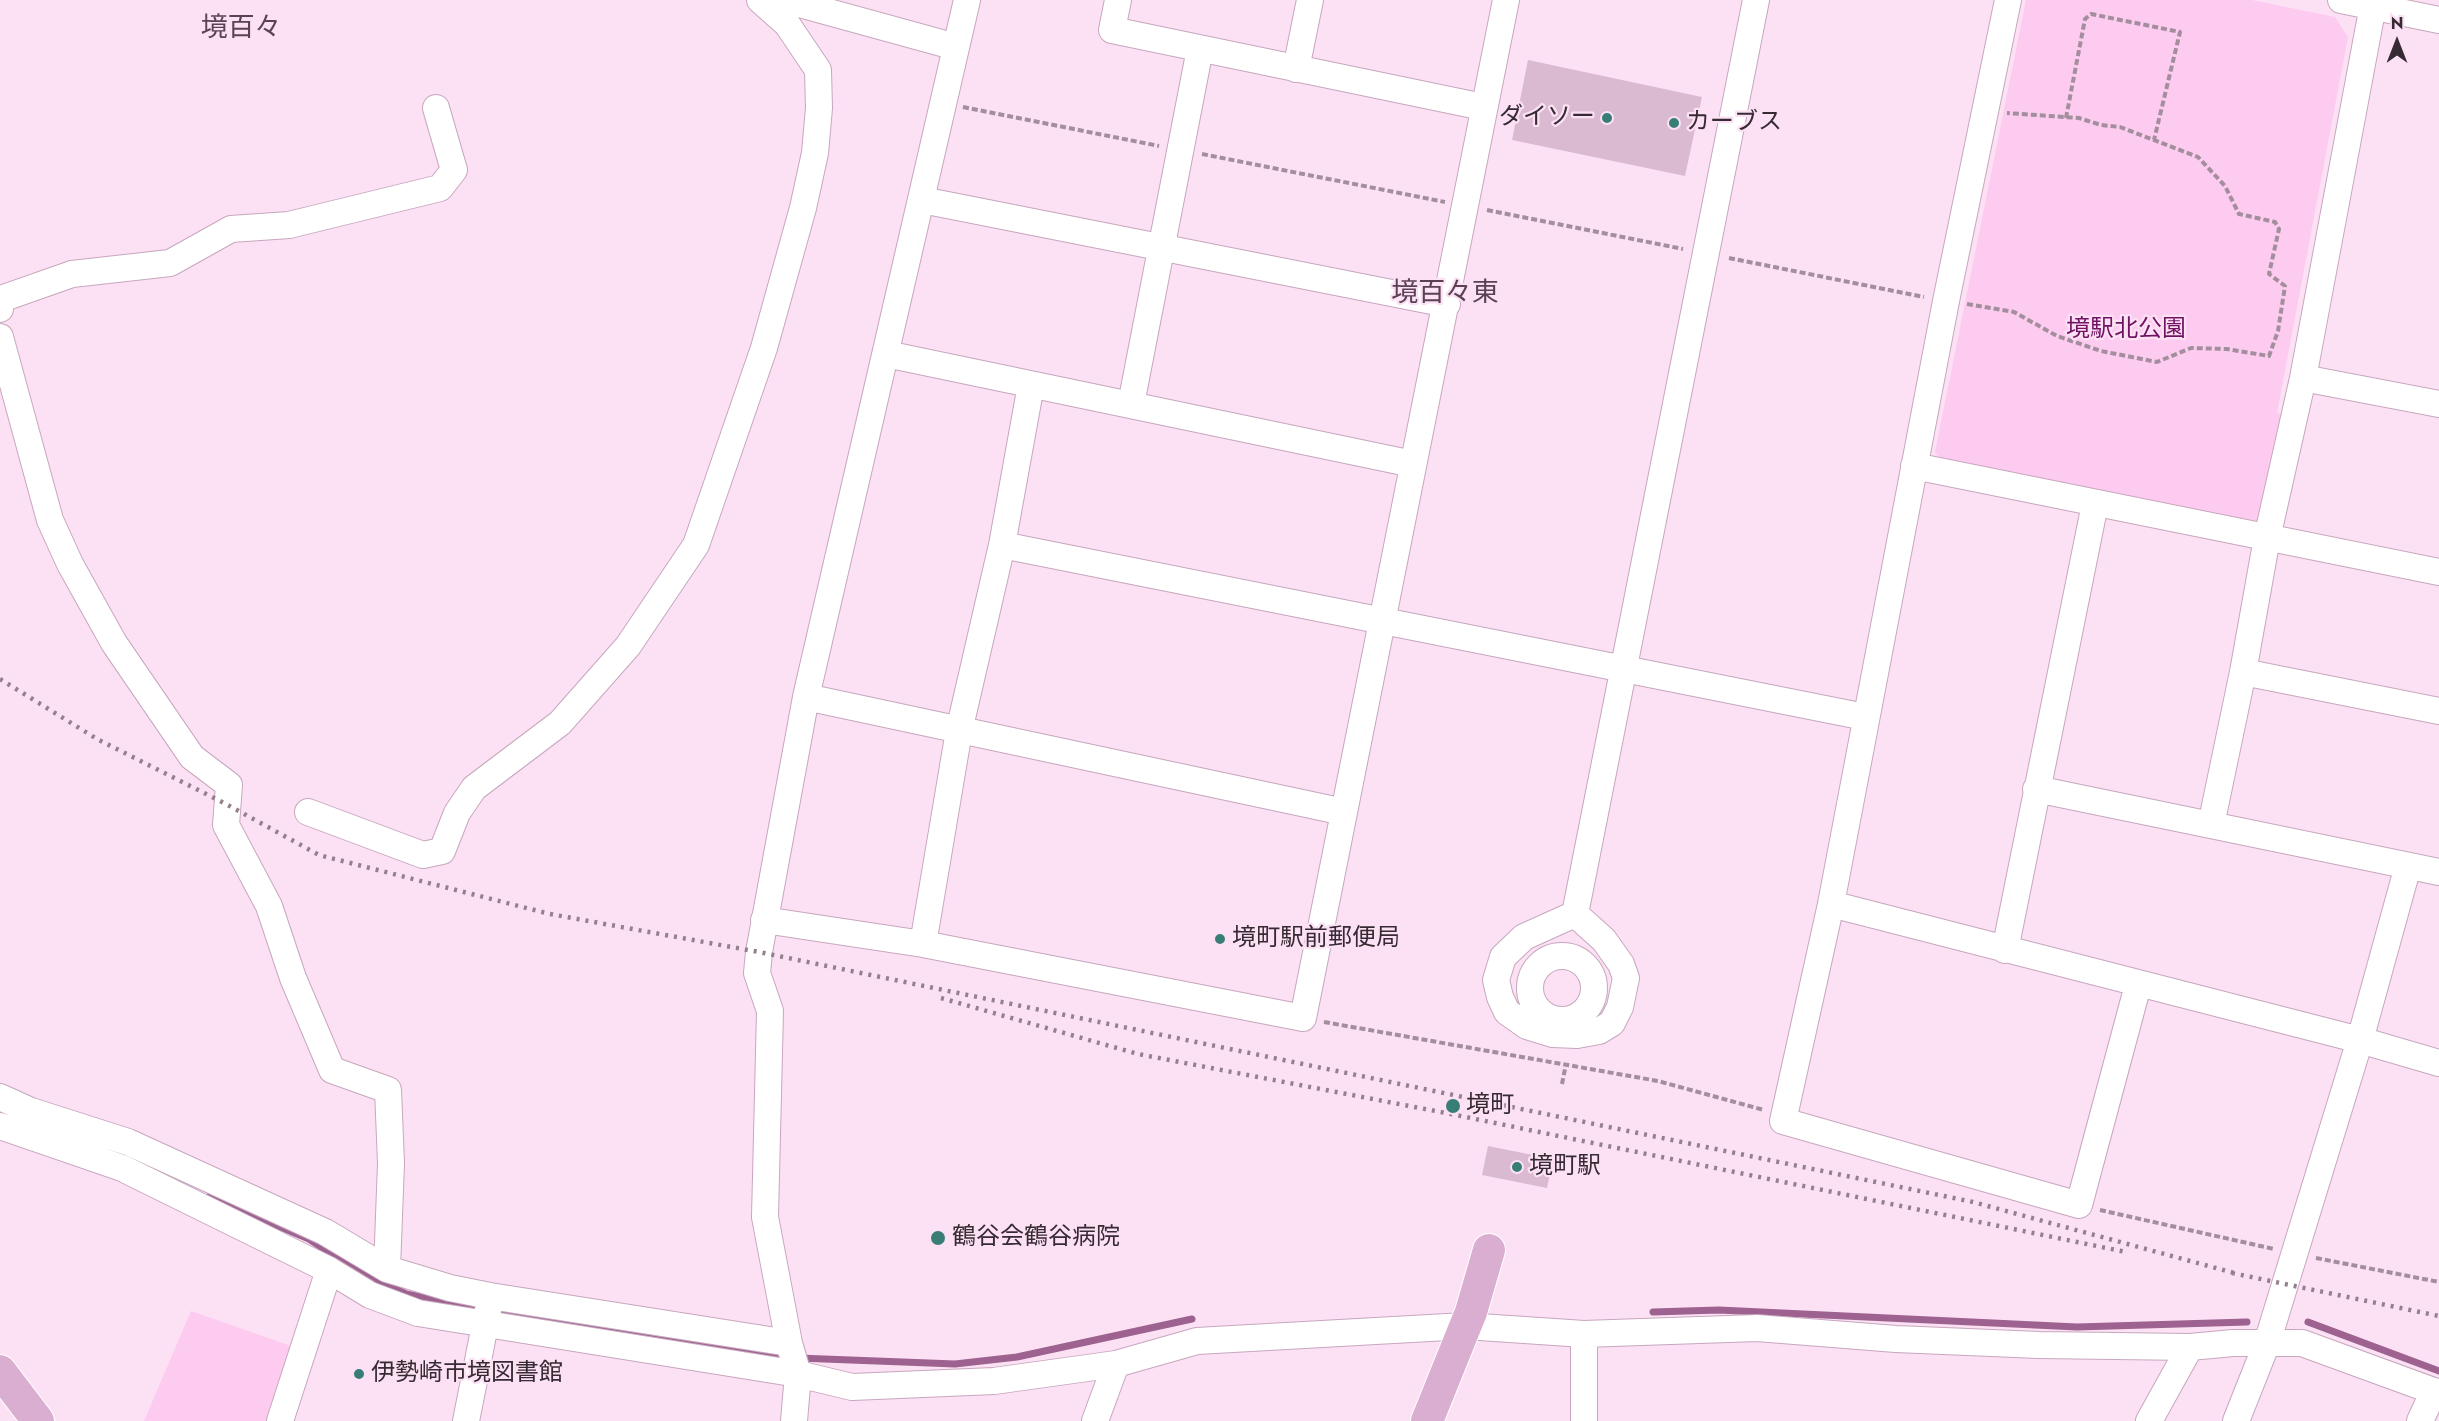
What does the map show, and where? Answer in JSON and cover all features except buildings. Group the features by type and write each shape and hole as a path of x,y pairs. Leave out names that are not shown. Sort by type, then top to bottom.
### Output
{"main road":[{"path":"1427,1421 1471,1312 1489,1250"},
{"path":"0,1371 38,1421"}],"street":[{"path":"308,812 423,855 442,850 457,813 474,788 560,723 628,646 696,544 764,348 803,208 815,153 819,108 818,69 788,24 760,0"},
{"path":"785,0 956,47"},
{"path":"794,1421 798,1374 789,1343 765,1217 770,1011 757,973 764,920 806,697 967,0"},
{"path":"1118,0 1112,30 1483,108"},
{"path":"1296,69 1310,0"},
{"path":"764,920 923,944 1303,1018 1384,622 1413,464 1506,0"},
{"path":"1575,914 1756,0"},
{"path":"2007,0 1865,717 1831,904 1783,1121 2079,1205 2138,985"},
{"path":"2341,0 2373,3 2439,20"},
{"path":"2211,825 2243,672 2267,538 2303,378 2373,3"},
{"path":"1131,404 1200,49"},
{"path":"0,309 1,299 72,274 170,263 231,229 289,225 440,188 454,170 436,108"},
{"path":"922,200 1446,304"},
{"path":"0,337 50,520 70,564 114,643 192,757 228,785 226,825 268,906 293,978 332,1070 388,1090 391,1163 387,1269"},
{"path":"886,354 1413,464"},
{"path":"2303,378 2439,404"},
{"path":"923,944 959,731 1002,545 1030,385"},
{"path":"1914,466 2439,572"},
{"path":"2005,950 2095,504"},
{"path":"1002,545 1865,717"},
{"path":"2243,672 2439,711"},
{"path":"806,697 1344,812"},
{"path":"2036,789 2439,872"},
{"path":"2236,1421 2267,1343 2295,1254 2360,1040 2408,866"},
{"path":"1831,904 2138,985 2360,1040 2439,1063"},
{"path":"1575,914 1604,940 1621,964 1626,978 1620,1007 1612,1023 1599,1031 1577,1035 1555,1026 1527,1026 1508,1012 1500,997 1496,980 1503,957 1512,946 1540,929 1575,914"},
{"path":"1540,929 1553,957"},
{"path":"1582,963 1604,940"},
{"path":"1553,957 1571,957 1582,963 1590,973 1594,984 1593,997 1587,1008 1577,1016 1555,1026 1533,1003 1530,991 1531,978 1537,967 1553,957"},
{"path":"0,1097 31,1111 128,1143 325,1232 387,1269 450,1288 490,1296 789,1343"},
{"path":"0,1126 122,1168 329,1270 370,1295 418,1313 798,1374 852,1387 994,1381 1116,1364 1197,1341 1471,1312 1584,1334 1757,1328 1920,1340 2190,1347 2302,1343 2436,1392 2420,1421"},
{"path":"280,1421 329,1270"},
{"path":"466,1421 487,1323 490,1296"},
{"path":"1584,1334 1584,1421"},
{"path":"2149,1421 2190,1347"},
{"path":"1095,1421 1116,1364"}],"path":[{"path":"2066,118 2085,19 2091,14 2180,32 2154,140"},
{"path":"944,103 1946,301 2014,312 2056,336 2128,358 2157,362 2191,348 2227,349 2270,357 2274,347 2285,286 2269,274 2279,229 2275,222 2239,214 2225,186 2198,157 2120,127 2066,118 2003,113"},
{"path":"1303,1018 1658,1081 1783,1115"},
{"path":"1562,1084 1566,1064"},
{"path":"2079,1205 2295,1254 2439,1282"}],"green space":[{"name":"境駅北公園","path":"2026,0 2252,0 2335,17 2348,37 2277,413 2284,415 2263,518 2256,523 1940,460 1935,452"},
{"path":"191,1311 294,1347 270,1421 144,1421"}],"waterway":[{"path":"209,1197 309,1239 353,1268 406,1294 482,1309"},
{"path":"1653,1312 1719,1310 2077,1327 2247,1322"},
{"path":"493,1311 787,1357"},
{"path":"798,1358 955,1364 1017,1357 1192,1319"},
{"path":"2308,1322 2439,1371"}],"railway":[{"path":"0,679 97,739 226,804 319,855 550,914 759,952 1973,1202 2238,1274"},
{"path":"941,998 1138,1054 1451,1114 2126,1252"},
{"path":"2232,1273 2439,1316"}],"place":[{"name":"ダイソー","path":"1607,118"},
{"name":"カーブス","path":"1674,123"},
{"name":"境町駅前郵便局","path":"1220,939"},
{"name":"境町","path":"1453,1106"},
{"name":"境町駅","path":"1517,1167"},
{"name":"鶴谷会鶴谷病院","path":"938,1238"},
{"name":"伊勢崎市境図書館","path":"359,1374"}],"district":[{"name":"境百々","path":"241,29"},
{"name":"境百々東","path":"1445,294"}]}
